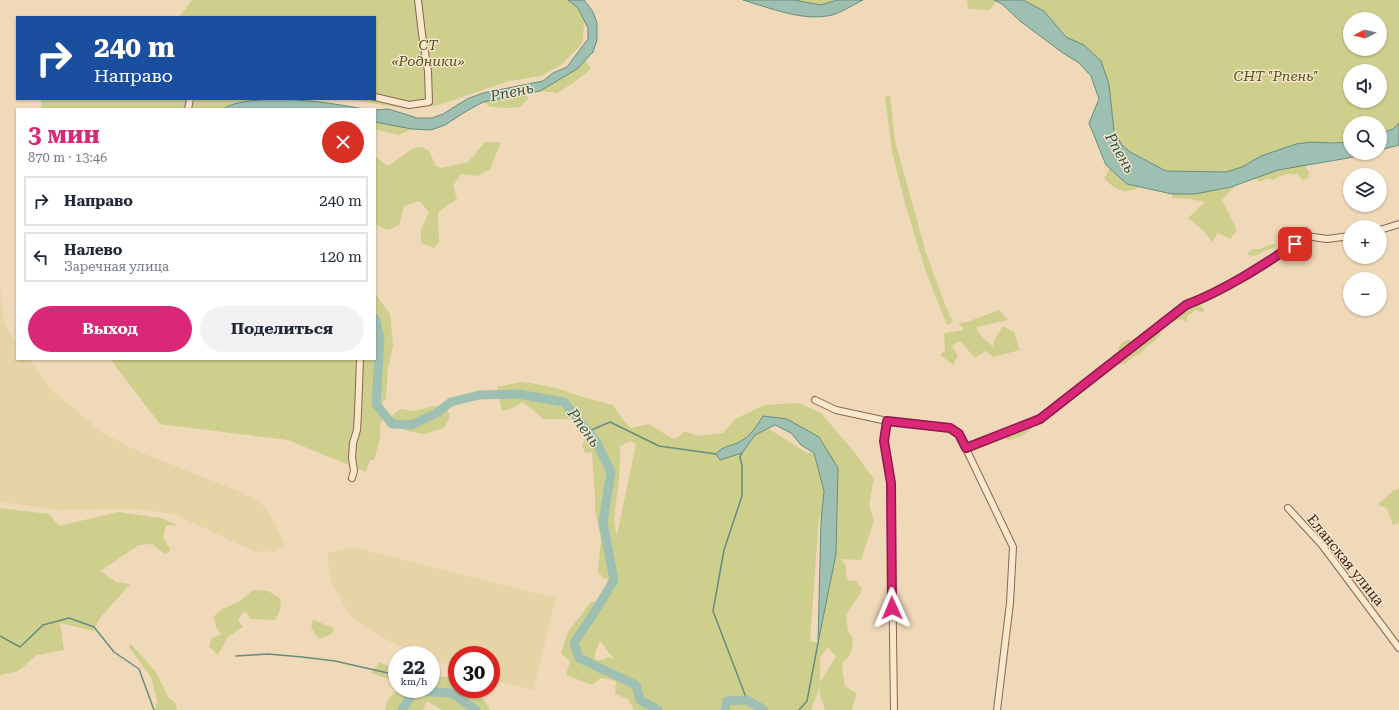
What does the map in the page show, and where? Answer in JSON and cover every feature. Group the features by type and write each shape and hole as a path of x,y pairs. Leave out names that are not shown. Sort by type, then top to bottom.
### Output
{"street":[{"path":"376,97 409,104 430,102 428,71 418,0"},
{"path":"1387,228 1399,224"},
{"path":"966,448 1040,419 1186,305 1199,300 1251,272 1306,236 1327,239 1343,237"},
{"path":"352,478 354,471 352,458 353,443 358,413 360,360"},
{"path":"815,400 836,410 887,421 950,428 959,434 1013,547 1010,603 997,710"},
{"path":"887,421 884,441 891,483 894,710"},
{"name":"Еланская улица","path":"1288,508 1322,545 1399,648"}],"shaded area":[{"path":"0,286 4,321 11,336 16,342 16,360 30,360 53,391 103,433 140,452 243,493 264,506 279,531 284,544 275,551 256,552 173,514 136,509 56,510 0,502"},
{"path":"353,547 556,598 533,691 500,681 500,646 448,646 448,665 440,662 440,646 398,646 352,618 331,583 327,553"}],"green space":[{"name":"СТ «Родники»","path":"192,0 579,0 585,16 582,44 561,65 541,76 509,81 439,105 408,109 354,100 376,100 376,16 180,16"},
{"path":"794,0 837,0 821,5"},
{"path":"967,0 996,1 990,10 968,9"},
{"name":"СНТ \"Рпень\"","path":"1023,0 1399,0 1399,123 1393,129 1387,131 1387,116 1343,116 1343,142 1296,144 1261,156 1242,167 1226,172 1166,171 1130,152 1122,145 1114,131 1109,84 1084,45 1066,37 1044,11"},
{"path":"585,60 591,69 573,83 557,93 540,91 577,69"},
{"path":"517,95 527,95 528,99 520,107 490,107 483,102"},
{"path":"890,96 895,141 926,253 953,322 947,325 926,272 906,207 892,152 885,97"},
{"path":"41,100 260,100 242,103 226,108 42,108"},
{"path":"376,122 412,129 398,135 376,129"},
{"path":"485,142 500,142 490,169 478,176 461,174 453,186 457,199 438,212 439,242 434,248 421,243 421,230 429,212 419,201 404,206 399,225 388,230 376,224 376,157 388,166 413,148 422,147 429,151 436,166 442,168 468,162"},
{"path":"1304,165 1309,172 1308,179 1302,180 1298,174 1285,175 1273,180 1267,178 1261,182 1254,178 1278,170"},
{"path":"1110,168 1127,184 1139,187 1125,191 1112,186 1104,178"},
{"path":"1236,185 1222,200 1237,230 1230,239 1218,233 1212,242 1204,231 1188,218 1205,202 1172,198 1172,194 1195,194"},
{"path":"1275,244 1276,245 1273,248 1257,255 1247,254 1252,249 1259,249"},
{"path":"376,294 390,314 393,346 388,368 386,399 383,401 381,411 383,417 380,427 380,438 374,460 370,460 366,472 288,440 160,424 112,360 376,360"},
{"path":"1196,303 1204,309 1204,311 1201,312 1196,310 1187,316 1187,322 1182,319 1172,322 1171,320"},
{"path":"999,310 1008,320 976,327 977,330 993,347 994,340 1003,326 1014,332 1020,350 993,357 986,351 975,358 960,341 951,346 958,355 953,365 940,355 945,350 944,333 964,330 958,323 967,322"},
{"path":"1159,332 1161,334 1141,353 1133,357 1125,364 1114,365 1114,362 1128,357 1130,351 1152,335"},
{"path":"1127,340 1135,343 1121,351 1118,351 1121,344"},
{"path":"521,382 560,389 579,396 613,405 631,428 649,424 671,438 677,438 685,431 697,436 723,433 735,419 764,405 798,403 821,413 855,453 874,479 869,504 874,521 861,560 841,559 846,566 846,576 849,581 856,581 862,589 846,615 848,631 852,636 853,643 850,655 843,662 842,671 845,686 856,693 852,710 825,710 820,695 820,686 811,710 634,710 628,699 615,694 616,681 601,678 592,685 566,675 570,661 561,653 568,632 591,602 601,601 603,604 608,579 603,578 598,572 601,539 595,510 592,452 585,453 582,445 589,431 579,419 543,419 522,402 513,408 502,411 497,387","holes":["763,416 787,419 819,437 838,468 836,554 818,643 810,641 819,517 822,516 824,491 814,453 807,453 769,429 755,430","630,441 636,444 617,535 615,528 615,514 619,476 620,446","600,641 614,659 608,657 603,660 595,660 595,653","828,647 836,656 820,683 820,657"]},
{"path":"434,406 446,406 450,417 444,428 424,434 408,431 387,419 401,409 414,411"},
{"path":"1033,425 1032,429 1027,433 1010,440 1005,438 1005,436"},
{"path":"1399,489 1399,523 1393,525 1387,508 1377,505 1394,490"},
{"path":"0,508 49,514 59,526 118,512 161,518 179,526 166,525 163,538 171,550 165,554 152,544 139,545 100,571 116,582 130,584 100,618 93,631 60,623 64,650 37,655 18,671 0,675"},
{"path":"253,590 268,591 281,599 280,610 275,620 250,619 245,611 238,619 243,627 228,637 218,655 209,646 212,638 221,634 216,627 214,616 222,609 239,602"},
{"path":"313,620 330,626 334,630 330,635 319,639 311,628"},
{"path":"131,644 156,672 168,697 176,704 177,710 155,710 157,700 151,677 129,647"},
{"path":"380,662 388,666 388,679 371,673"},
{"path":"440,676 448,678 448,698 483,698 490,710 442,710 427,701 423,710 385,710 388,699 440,698"}],"water":[{"path":"568,0 584,0 593,12 597,23 597,40 593,52 577,69 540,91 483,102 445,125 431,130 412,129 376,122 376,110 388,109 417,118 432,118 443,114 467,99 483,93 543,81 553,73 567,67 588,39 588,28 578,8"},
{"path":"743,0 794,0 821,5 837,0 863,0 832,15 810,17 787,13"},
{"path":"994,0 1023,0 1044,11 1066,37 1084,45 1101,61 1109,84 1114,131 1122,145 1130,152 1166,171 1226,172 1242,167 1261,156 1296,144 1311,142 1343,142 1343,159 1278,170 1231,187 1195,194 1172,194 1127,184 1106,165 1089,123 1099,99 1091,76 1079,63 1020,21 1002,4"},
{"path":"292,100 358,108 225,108 233,104 251,101"},
{"path":"1399,123 1399,145 1387,148 1387,131 1393,129"},
{"path":"763,416 787,419 819,437 838,468 836,554 818,643 821,522 824,491 814,453 801,445 791,433 775,425 755,435 742,453 720,460 716,454 727,446 736,444 747,437"}],"waterway":[{"name":"Рпень","path":"376,322 380,339 376,404 392,424 411,425 435,414 451,402 479,395 518,394 564,402 596,441 611,472 603,522 614,580 574,643 579,658 636,685 640,700 658,710"},
{"path":"589,431 610,422 659,446 716,454"},
{"path":"742,453 740,457 742,466 742,496 724,550 713,611 747,700"},
{"path":"0,636 20,647 43,625 69,618 94,627 114,652 139,669 154,710"},
{"path":"799,710 807,701 818,643"},
{"path":"236,656 268,654 302,657 335,661 388,673"},
{"name":"Рпень","path":"402,710 414,691 451,693 476,710"},
{"name":"Рпень","path":"725,710 727,701 747,700 764,710"}],"route":[{"path":"892,608 891,483 884,441 887,421 950,428 959,434 966,448 1040,419 1186,305 1199,300 1251,272 1295,244"}]}
